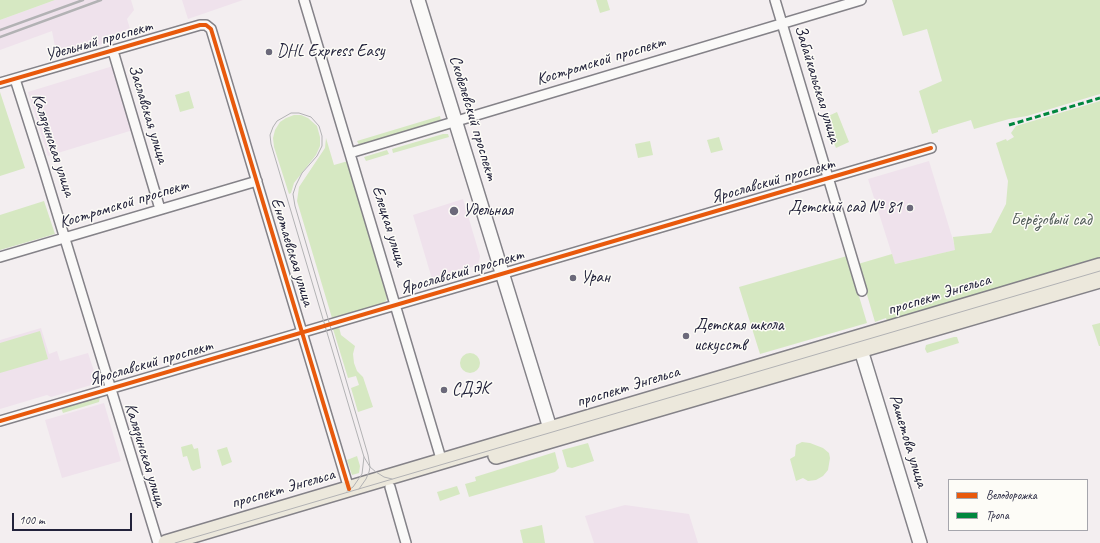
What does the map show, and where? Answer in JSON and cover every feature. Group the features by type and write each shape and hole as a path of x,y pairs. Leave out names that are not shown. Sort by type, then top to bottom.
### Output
{"main road":[{"name":"проспект Энгельса","path":"859,344 1100,266"},
{"name":"проспект Энгельса","path":"199,543 390,487 552,434 859,344 1100,280"},
{"name":"проспект Энгельса","path":"166,543 442,462 552,434"}],"street":[{"name":"Елецкая улица","path":"304,0 442,462"},
{"name":"Скобелевский проспект","path":"418,0 552,434"},
{"name":"Забайкальская улица","path":"775,0 862,291"},
{"name":"Костромской проспект","path":"350,153 861,0"},
{"name":"Удельный проспект","path":"0,83 113,50 200,26 206,26"},
{"name":"Енотаевская улица","path":"206,26 213,32 350,489"},
{"name":"Заславская улица","path":"113,50 160,209"},
{"name":"Калязинская улица","path":"15,79 158,543"},
{"name":"Ярославский проспект","path":"0,421 931,148"},
{"name":"Костромской проспект","path":"0,257 257,181"},
{"name":"Рашетова улица","path":"859,344 920,543"},
{"path":"390,487 406,543"}],"shaded area":[{"path":"55,0 131,0 134,10 127,19 132,35 85,49 74,48 56,52 52,31 0,50 0,20"},
{"path":"182,0 243,0 188,19"},
{"path":"113,66 133,130 48,156 28,92"},
{"name":"Детский сад № 81","path":"929,161 956,250 895,264 868,179"},
{"path":"463,199 480,256 479,262 475,266 432,279 413,215"},
{"path":"41,328 49,354 57,351 60,361 88,353 98,383 51,397 47,395 0,409 0,340"},
{"path":"104,403 121,461 62,478 45,420"},
{"path":"625,505 689,514 698,543 594,543 585,516"}],"green space":[{"path":"0,0 55,0 0,20"},
{"path":"596,0 607,0 610,10 600,13"},
{"path":"892,0 1100,0 1100,94 1027,116 1009,119 974,129 971,120 938,130 938,132 932,134 919,91 942,81 927,29 903,36"},
{"path":"189,91 194,108 180,112 175,95"},
{"path":"0,92 25,168 0,176"},
{"name":"Берёзовый сад","path":"1100,101 1100,258 887,321 886,318 875,322 858,264 892,254 895,264 955,250 953,237 991,233 1006,204 1008,181 996,143 1006,139 1007,141 1014,137 1011,133 1016,126"},
{"path":"837,112 849,142 836,148 824,118"},
{"path":"294,115 301,115 308,118 317,126 320,137 320,146 316,155 294,183 291,193 289,194 274,147 273,138 275,130 280,122"},
{"path":"440,116 441,121 359,145 357,141"},
{"path":"443,134 448,134 449,137 393,153 392,149"},
{"path":"719,137 723,150 711,153 707,140"},
{"path":"326,138 334,165 348,161 388,293 386,294 387,299 384,303 332,318 297,201 299,187 325,148"},
{"path":"650,141 653,155 638,158 635,144"},
{"path":"387,150 389,154 366,161 364,157"},
{"path":"44,201 55,234 0,250 0,215"},
{"path":"847,256 867,323 760,354 739,287"},
{"path":"1100,323 1100,346 1099,346 1092,325"},
{"path":"339,327 341,335 355,346 353,354 354,363 357,371 363,377 373,407 358,412 351,388 359,385 356,376 348,378 333,329"},
{"path":"40,331 48,359 0,373 0,343"},
{"path":"957,337 959,343 927,353 925,349 926,345"},
{"path":"470,353 477,356 480,363 477,370 470,373 463,370 460,363 463,356"},
{"path":"100,397 99,402 63,413 61,408"},
{"path":"802,442 810,443 823,448 829,453 830,458 828,470 823,476 816,480 808,481 803,478 796,481 790,459 795,456 796,445"},
{"path":"588,443 594,461 572,468 567,467 562,450"},
{"path":"192,444 194,449 198,448 201,468 193,471 187,456 183,457 181,447"},
{"path":"227,447 232,462 222,466 217,450"},
{"path":"555,452 559,468 555,472 469,497 465,484 476,481 475,477"},
{"path":"357,456 360,466 359,473 352,475 347,460"},
{"path":"457,486 460,494 440,501 437,492"},
{"path":"542,525 545,543 523,543 520,530"}],"tram line":[{"path":"359,489 369,472 370,467 368,455 295,206 293,194 302,173 317,156 322,146 322,136 319,126 311,117 299,113 291,113 277,121 273,127 270,135 271,144 364,457 370,467 376,472 384,477 392,479"},
{"path":"175,543 1100,271"},
{"path":"347,491 353,487 362,474 364,457"}],"railway":[{"path":"0,30 83,0"},
{"path":"0,37 101,0"}],"marked path":[{"path":"1009,125 1100,98"}],"cycle path":[{"path":"0,83 200,25 206,25 211,29 349,489"},
{"path":"0,421 931,148"}],"place":[{"name":"DHL Express Easy","path":"269,52"},
{"name":"Детский сад № 81","path":"910,208"},
{"name":"Удельная","path":"454,211"},
{"name":"Уран","path":"573,278"},
{"name":"Детская школа искусств","path":"686,336"},
{"name":"СДЭК","path":"444,390"}]}
